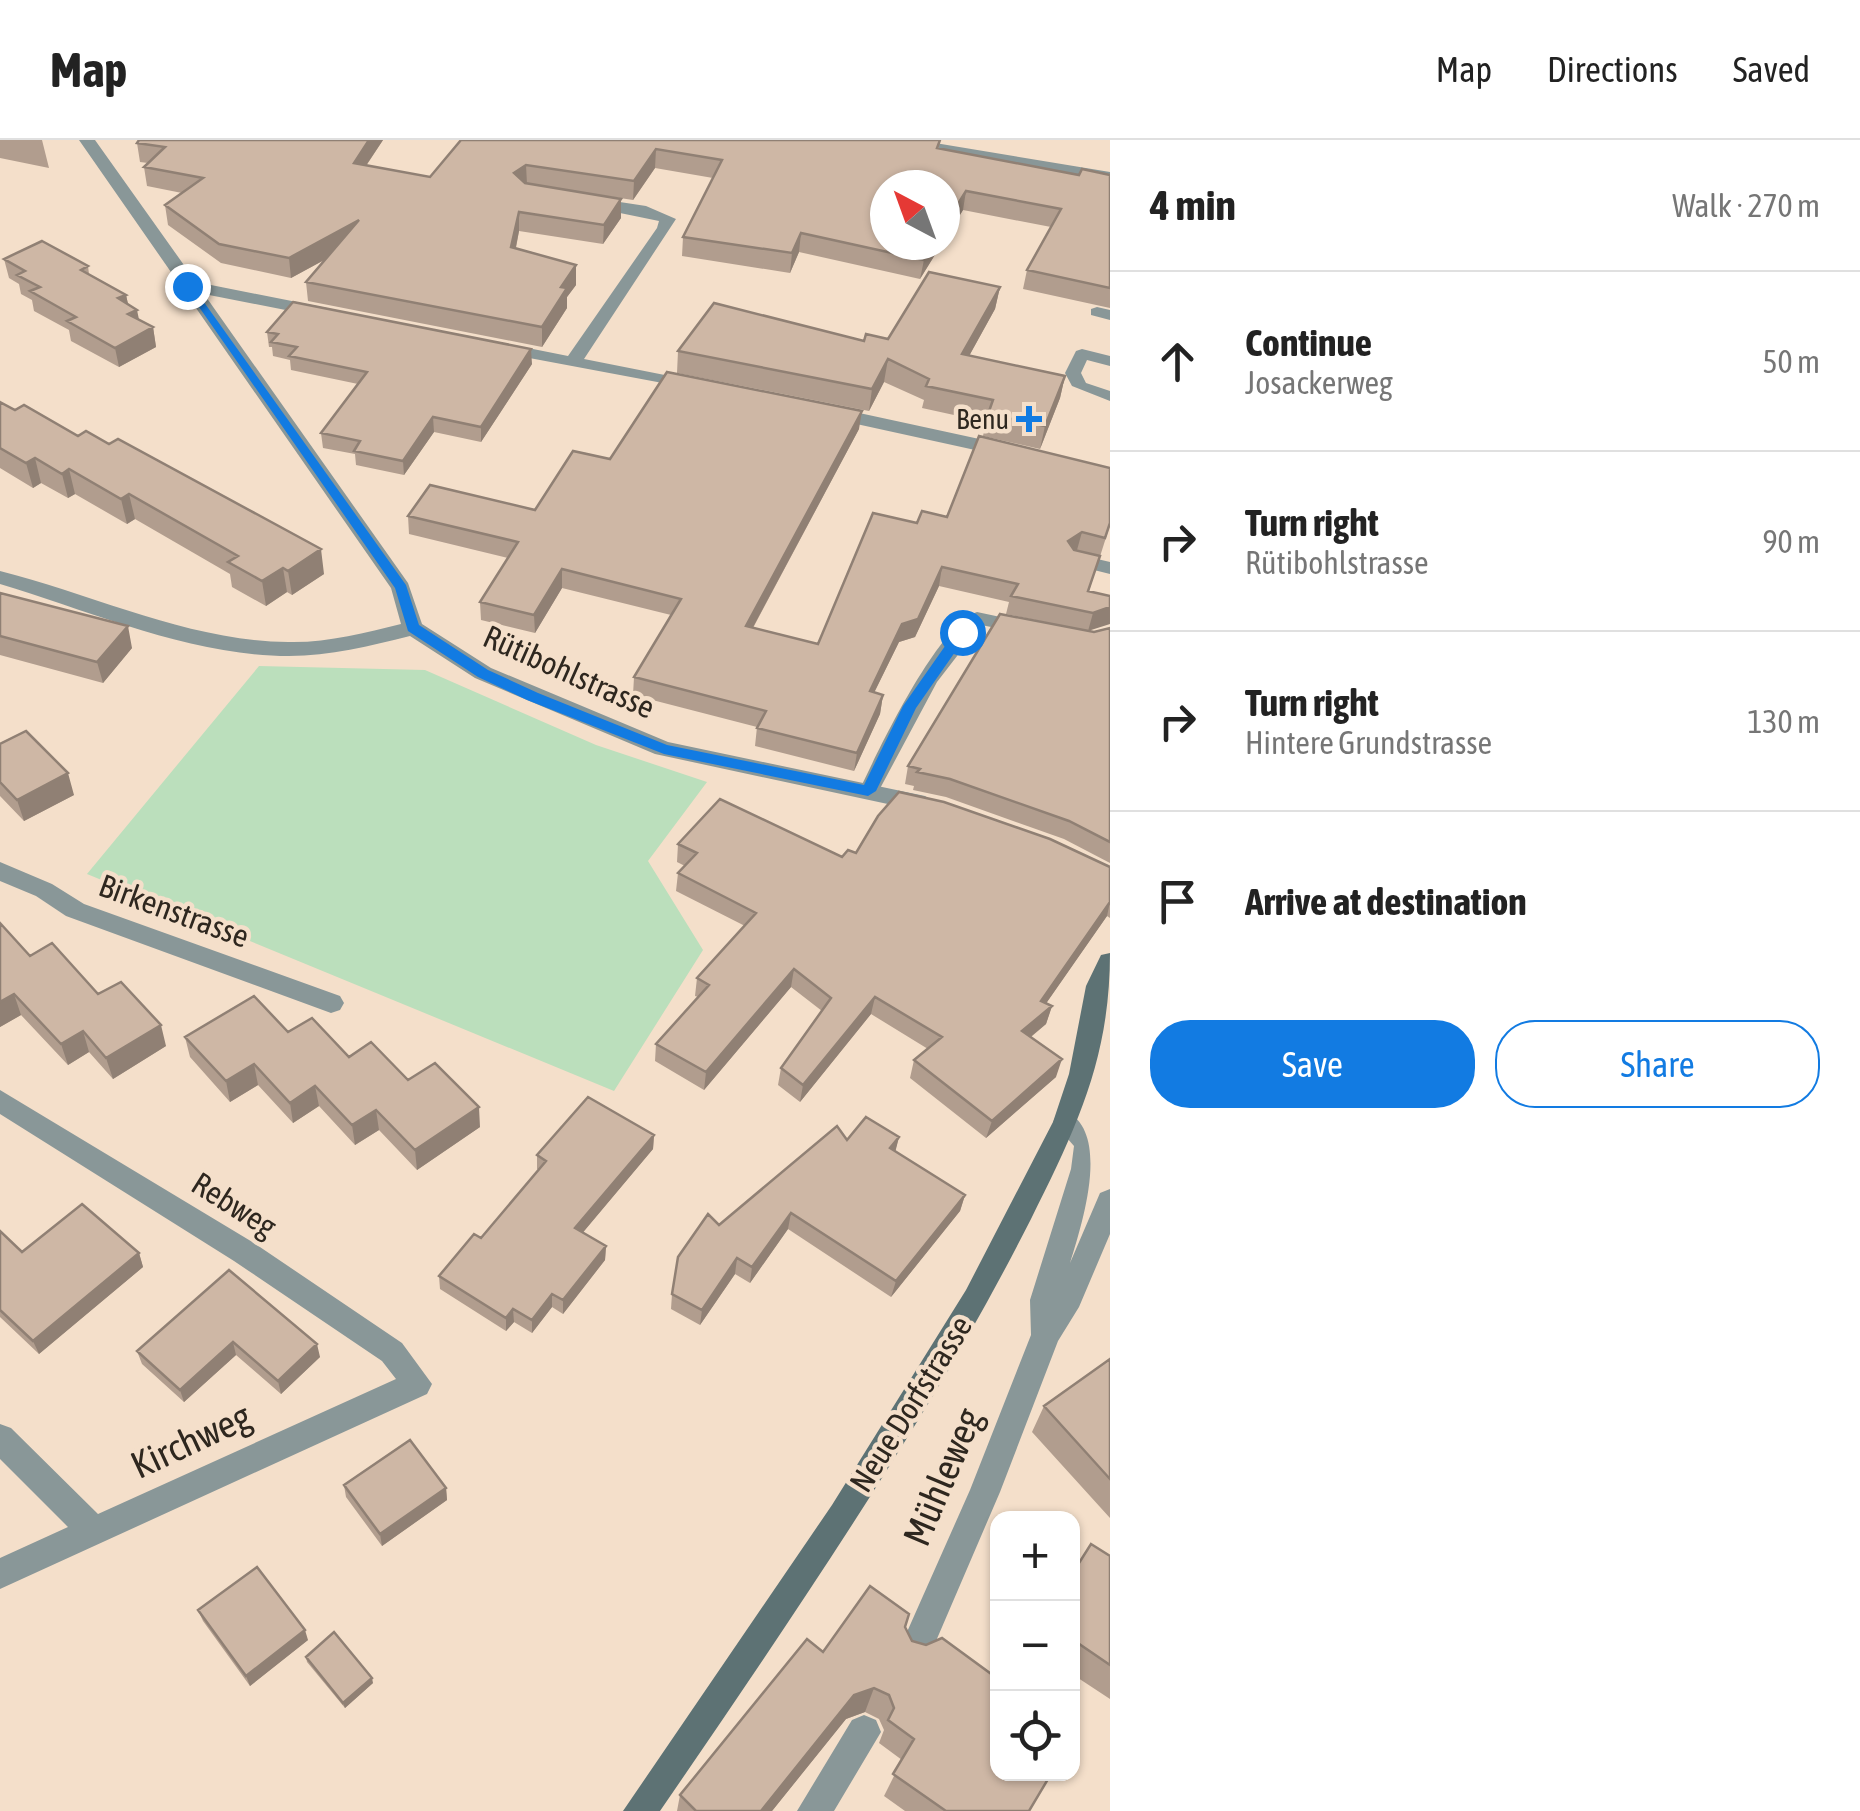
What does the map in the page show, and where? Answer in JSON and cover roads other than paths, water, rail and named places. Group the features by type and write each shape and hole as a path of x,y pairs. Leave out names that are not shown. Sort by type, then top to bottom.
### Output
{"main road":[{"name":"Neue Dorfstrasse","path":"640,1811 843,1515 976,1298 1066,1122 1082,1074 1099,986 1110,962"}],"street":[{"path":"0,578 190,632 278,649 361,642 413,628 402,588 88,140"},
{"path":"889,140 990,147 1110,178"},
{"path":"572,362 668,219 646,211 576,200"},
{"path":"187,286 341,316"},
{"path":"476,343 716,390"},
{"path":"810,409 1035,457"},
{"name":"Rütibohlstrasse","path":"413,628 483,673 629,737 714,762 945,809"},
{"name":"Birkenstrasse","path":"0,871 44,890 75,910 331,1003"},
{"name":"Rebweg","path":"0,1101 244,1252 392,1352 417,1384"},
{"name":"Mühleweg","path":"1046,1335 1044,1300 1085,1169 1088,1146 1080,1130 1066,1122"},
{"name":"Mühleweg","path":"915,1650 986,1492 1046,1335 1068,1298 1110,1201"},
{"name":"Kirchweg","path":"0,1574 417,1384"},
{"path":"0,1438 93,1531"},
{"path":"814,1811 864,1732"}],"lane":[{"path":"1110,361 1082,354 1072,377 1086,390 1110,396"},
{"path":"1076,560 1110,568"},
{"path":"868,791 910,706 970,625 981,618 1035,630"}],"place":[{"name":"Benu","path":"1029,419"}]}
